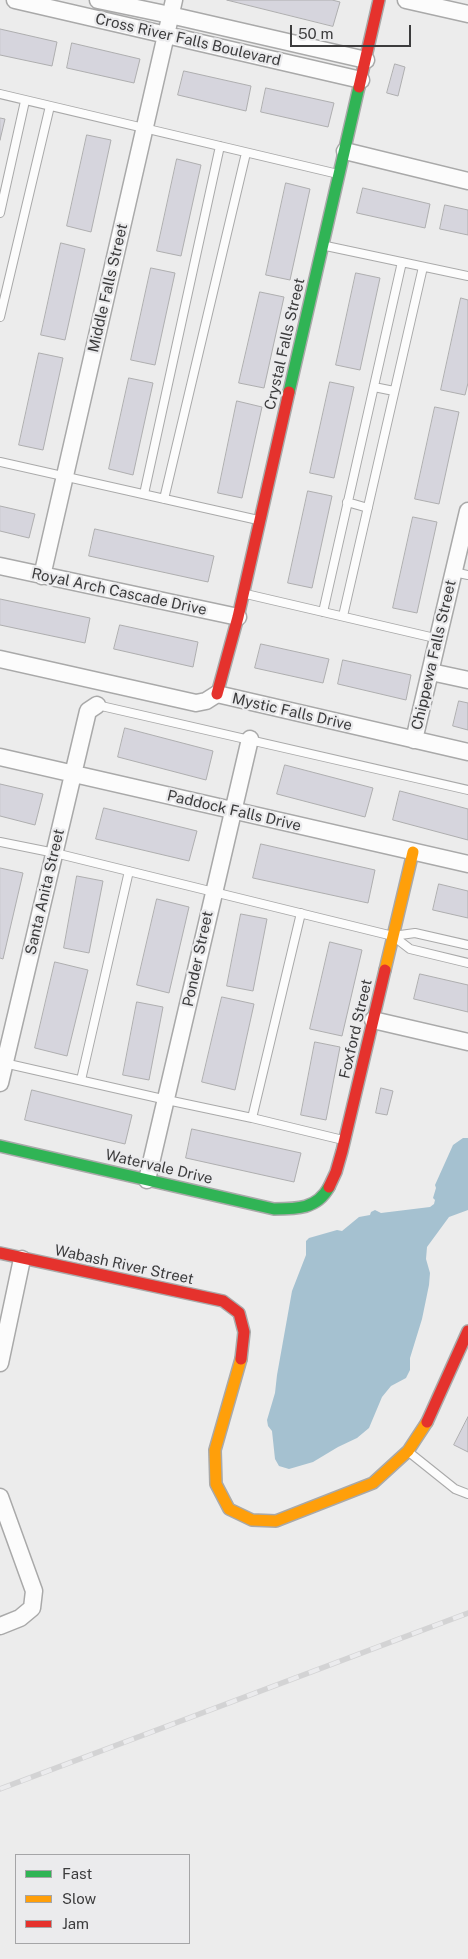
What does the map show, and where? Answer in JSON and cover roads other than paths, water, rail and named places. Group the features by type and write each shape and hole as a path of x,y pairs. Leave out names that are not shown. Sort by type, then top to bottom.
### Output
{"street":[{"name":"Cross River Falls Boulevard","path":"15,0 166,36 311,58 366,60"},
{"name":"Cross River Falls Boulevard","path":"98,0 172,7 311,58 361,80"},
{"name":"Crystal Falls Street","path":"217,694 238,617 379,0"},
{"path":"406,0 468,14"},
{"name":"Middle Falls Street","path":"42,576 172,7"},
{"path":"345,151 468,180"},
{"name":"Chippewa Falls Street","path":"414,740 439,639 461,574 468,511"},
{"name":"Royal Arch Cascade Drive","path":"0,566 238,617"},
{"name":"Mystic Falls Drive","path":"0,659 196,702 206,701 217,694 468,752"},
{"path":"431,672 468,680"},
{"name":"Santa Anita Street","path":"0,1083 2,1062 55,852 88,711 97,705"},
{"name":"Ponder Street","path":"147,1180 250,739"},
{"name":"Paddock Falls Drive","path":"0,757 468,864"},
{"name":"Foxford Street","path":"312,1205 321,1199 334,1181 413,852"},
{"path":"373,1020 468,1042"},
{"name":"Watervale Drive","path":"0,1146 274,1209 300,1209 312,1205"},
{"name":"Wabash River Street","path":"0,1254 223,1301 238,1313 244,1332 242,1352 215,1450 216,1484 229,1509 252,1520 276,1521 373,1483 408,1451"},
{"path":"0,1363 22,1258"},
{"path":"408,1451 431,1416 468,1331"},
{"path":"0,1497 34,1591 32,1608 20,1618 0,1626"}],"lane":[{"path":"0,94 340,174"},
{"path":"0,214 25,100"},
{"path":"0,317 50,106"},
{"path":"144,494 220,146"},
{"path":"164,499 246,153"},
{"path":"323,246 468,276"},
{"path":"323,612 402,262"},
{"path":"343,616 423,267"},
{"path":"374,387 394,392"},
{"path":"0,462 260,520"},
{"path":"347,502 368,508"},
{"path":"243,594 439,639"},
{"path":"97,705 468,790"},
{"path":"0,842 55,852 393,936 414,933 468,945"},
{"path":"81,1080 129,871"},
{"path":"252,1118 301,913"},
{"path":"393,936 410,949 468,962"},
{"path":"2,1062 252,1118 345,1141"},
{"path":"408,1451 455,1489 468,1494"}],"water":[{"path":"463,1138 468,1138 468,1210 449,1217 427,1247 426,1259 430,1273 429,1285 422,1319 410,1358 410,1370 406,1378 391,1386 382,1397 369,1428 357,1438 313,1462 289,1469 279,1466 275,1459 272,1431 268,1426 267,1420 275,1393 292,1291 306,1255 306,1241 309,1238 337,1230 342,1231 359,1217 370,1215 375,1210 381,1213 430,1207 434,1204 435,1200 433,1198 435,1185 453,1145"}],"railway":[{"path":"0,1789 468,1613"}]}
